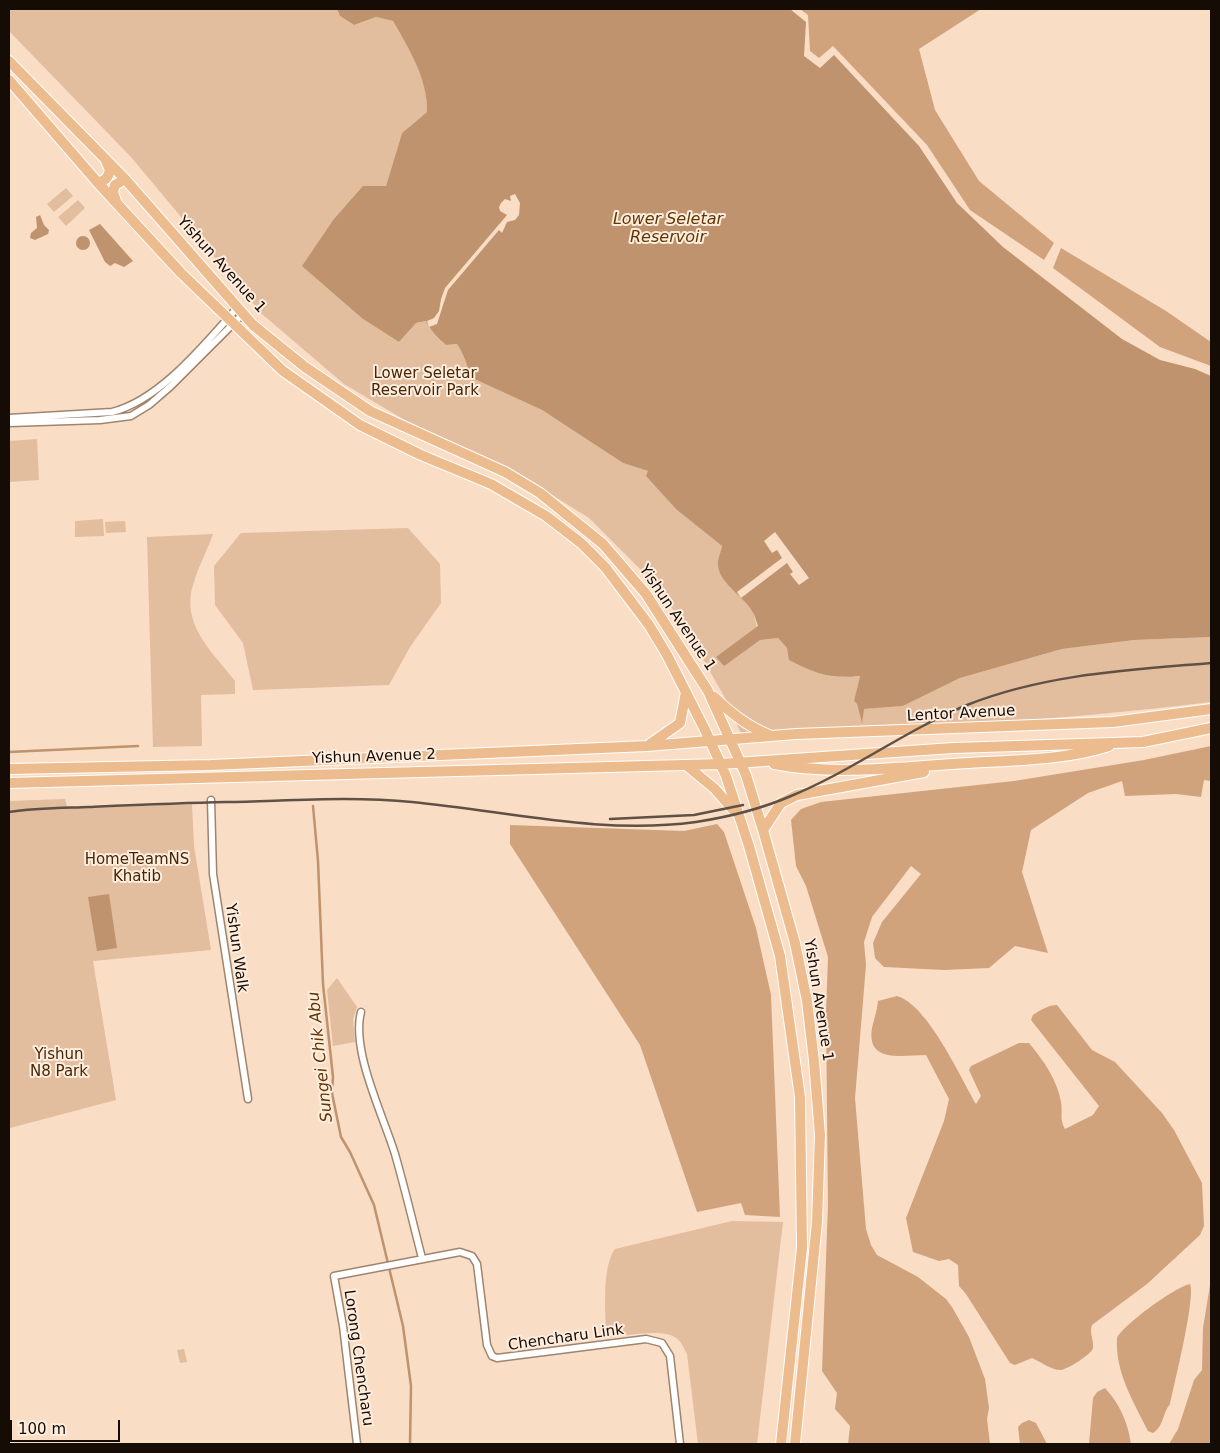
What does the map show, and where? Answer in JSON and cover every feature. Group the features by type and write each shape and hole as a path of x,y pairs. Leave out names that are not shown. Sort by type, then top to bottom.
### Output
{"main road":[{"name":"Yishun Avenue 1","path":"9,61 125,179 240,311 305,367 370,411 505,472 540,492 604,544 646,594 708,690 731,739 763,830 795,943 806,1001 820,1135 818,1222 794,1444"},
{"name":"Yishun Avenue 1","path":"9,80 119,206 230,322 295,382 360,426 421,455 490,484 546,516 605,567 639,612 667,655 721,764 780,956 800,1097 802,1248 781,1444"},
{"path":"98,183 106,180 110,170 104,157"},
{"path":"119,206 112,192 115,186 125,179"},
{"path":"639,612 647,616 652,613 653,609 646,594"},
{"path":"708,690 736,717 754,729 772,736"},
{"path":"647,746 680,723 686,692"},
{"name":"Lentor Avenue","path":"711,742 772,736 1113,722 1211,709"},
{"path":"740,763 897,751 1143,742 1211,728"},
{"name":"Yishun Avenue 2","path":"9,769 216,764 711,742"},
{"path":"761,762 808,769 975,763 1084,754 1122,742"},
{"name":"Yishun Avenue 2","path":"9,783 740,763"},
{"path":"763,830 781,803 798,795 975,763"},
{"path":"686,765 715,789 738,815"}],"street":[{"path":"9,423 100,420 131,416 149,406 172,386 240,311"},
{"path":"9,418 112,412 126,409 146,398 230,322"},
{"name":"Yishun Walk","path":"211,800 213,874 248,1099"},
{"path":"361,1012 359,1037 371,1083 402,1178 422,1258"},
{"name":"Chencharu Link","path":"334,1276 422,1258 460,1252 466,1253 475,1260 487,1345 492,1356 497,1358 646,1339 662,1342 670,1356 680,1444"},
{"name":"Lorong Chencharu","path":"334,1276 343,1326 356,1444"}],"green space":[{"name":"Lower Seletar Reservoir Park","path":"9,9 337,9 340,16 354,25 376,17 393,21 417,65 425,88 427,112 402,133 386,186 363,319 399,342 416,323 427,321 435,334 446,345 457,344 465,360 470,377 542,410 623,463 648,471 677,510 722,546 718,563 730,588 737,592 753,611 760,640 778,638 787,648 790,660 816,672 840,677 860,676 854,701 857,704 862,722 863,709 903,706 960,678 1062,649 1134,640 1211,637 1211,702 977,724 742,736 725,698 681,620 646,575 589,518 541,488 403,419 344,384 262,314 131,157 9,31"},
{"path":"66,188 73,196 54,212 47,204"},
{"path":"78,200 85,208 66,226 58,217"},
{"path":"37,439 39,480 9,482 9,441"},
{"path":"103,519 104,536 75,537 75,521"},
{"path":"125,521 126,532 106,533 105,522"},
{"path":"408,528 440,564 441,603 410,647 389,685 253,690 243,643 215,605 214,566 241,533"},
{"path":"213,534 193,586 190,606 197,630 203,641 235,681 235,694 201,695 202,746 153,747 147,537"},
{"path":"65,799 67,806 86,808 192,804 194,846 211,950 93,961 116,1100 10,1128 9,801"},
{"path":"337,978 357,1007 353,1019 355,1042 333,1046 327,990"},
{"path":"732,1221 783,1222 757,1444 698,1444 687,1354 682,1345 676,1338 670,1335 653,1333 606,1338 606,1279 611,1257 615,1249"},
{"path":"184,1349 187,1362 180,1363 177,1350"}],"shaded area":[{"path":"800,9 981,9 919,49 935,110 979,181 1054,243 1044,260 970,210 927,145 833,46 819,58 810,51 808,15"},
{"path":"1061,248 1166,311 1211,342 1211,366 1160,347 1053,268"},
{"path":"1211,746 1211,781 1204,780 1201,797 1176,794 1125,796 1122,781 1088,793 1031,830 1022,872 1048,953 1015,946 989,968 944,970 884,967 875,958 873,943 882,922 921,874 911,866 872,917 864,942 866,965 855,1098 866,1229 871,1245 877,1255 918,1277 946,1299 952,1307 969,1337 985,1379 989,1408 987,1419 990,1444 848,1444 850,1426 835,1409 837,1393 822,1371 828,1204 826,1011 828,957 806,886 796,866 791,820 801,809 821,802 1014,781 1144,760"},
{"path":"717,824 724,832 756,928 771,995 780,1217 745,1215 741,1203 697,1212 640,1045 510,844 510,825 684,831"},
{"path":"897,996 908,1002 931,1027 976,1104 981,1096 969,1070 971,1066 1019,1043 1029,1043 1044,1063 1056,1085 1061,1102 1062,1122 1065,1129 1093,1115 1099,1106 1031,1020 1033,1015 1039,1011 1057,1005 1092,1050 1115,1062 1162,1113 1174,1130 1202,1183 1204,1226 1200,1235 1147,1284 1092,1325 1092,1351 1069,1367 1057,1370 1032,1358 1015,1365 1010,1363 959,1286 958,1265 949,1259 939,1261 913,1252 906,1218 944,1121 949,1099 926,1055 888,1055 880,1052 875,1047 872,1039 872,1028 878,1001"},
{"path":"1211,1279 1211,1444 1169,1444 1178,1429 1194,1380 1202,1370 1203,1328"},
{"path":"1190,1284 1190,1306 1170,1404 1159,1427 1153,1433 1148,1431 1126,1386 1119,1363 1117,1338 1129,1324 1150,1307 1173,1292"},
{"path":"1105,1388 1122,1414 1131,1444 1089,1444 1093,1398 1097,1392"},
{"path":"1029,1420 1036,1423 1047,1444 1020,1444 1018,1427"}],"water":[{"name":"Lower Seletar Reservoir","path":"337,9 790,9 806,22 804,56 820,68 834,55 919,146 957,203 1003,247 1122,339 1160,360 1195,369 1211,376 1211,637 1134,640 1062,649 960,678 903,706 864,709 862,723 857,704 854,701 860,676 831,676 799,665 789,660 787,648 778,638 760,640 724,666 716,657 758,626 755,616 748,605 721,575 718,561 722,546 677,510 646,476 648,471 623,463 542,410 470,377 465,360 457,344 446,345 426,321 416,323 399,342 363,319 302,266 334,219 363,186 386,186 402,133 427,112 421,76 411,53 393,21 376,17 354,25 340,16"},
{"path":"40,215 44,225 49,230 48,234 35,240 30,238 31,233 37,228 36,217"},
{"path":"100,224 133,261 124,267 115,263 110,266 105,262 89,230"},
{"path":"83,236 88,238 90,243 88,248 83,250 78,248 76,243 78,238"},
{"path":"109,894 117,948 97,951 88,897"}],"pier":[{"path":"515,194 520,203 519,215 515,220 507,222 502,233 499,230 448,290 437,324 429,327 427,321 434,318 439,311 445,288 507,215 500,211 499,207 505,199 511,201 510,196"},
{"path":"775,532 809,578 799,585 790,574 793,572 787,563 741,598 737,592 782,558 777,550 772,553 764,541"}],"waterway":[{"path":"9,752 138,746"},
{"name":"Sungei Chik Abu","path":"313,806 318,861 323,984 333,1077 332,1093 341,1137 350,1152 374,1205 403,1326 411,1386 410,1444"}],"railway":[{"path":"9,812 49,808 175,803 365,799 448,806 589,824 624,826 696,822 744,812 791,796 836,775 944,715 967,705 1026,686 1118,671 1211,663"},
{"path":"610,819 694,815 743,805"}],"park label":[{"name":"HomeTeamNS Khatib","path":"137,868"},
{"name":"Yishun N8 Park","path":"59,1064"}]}
